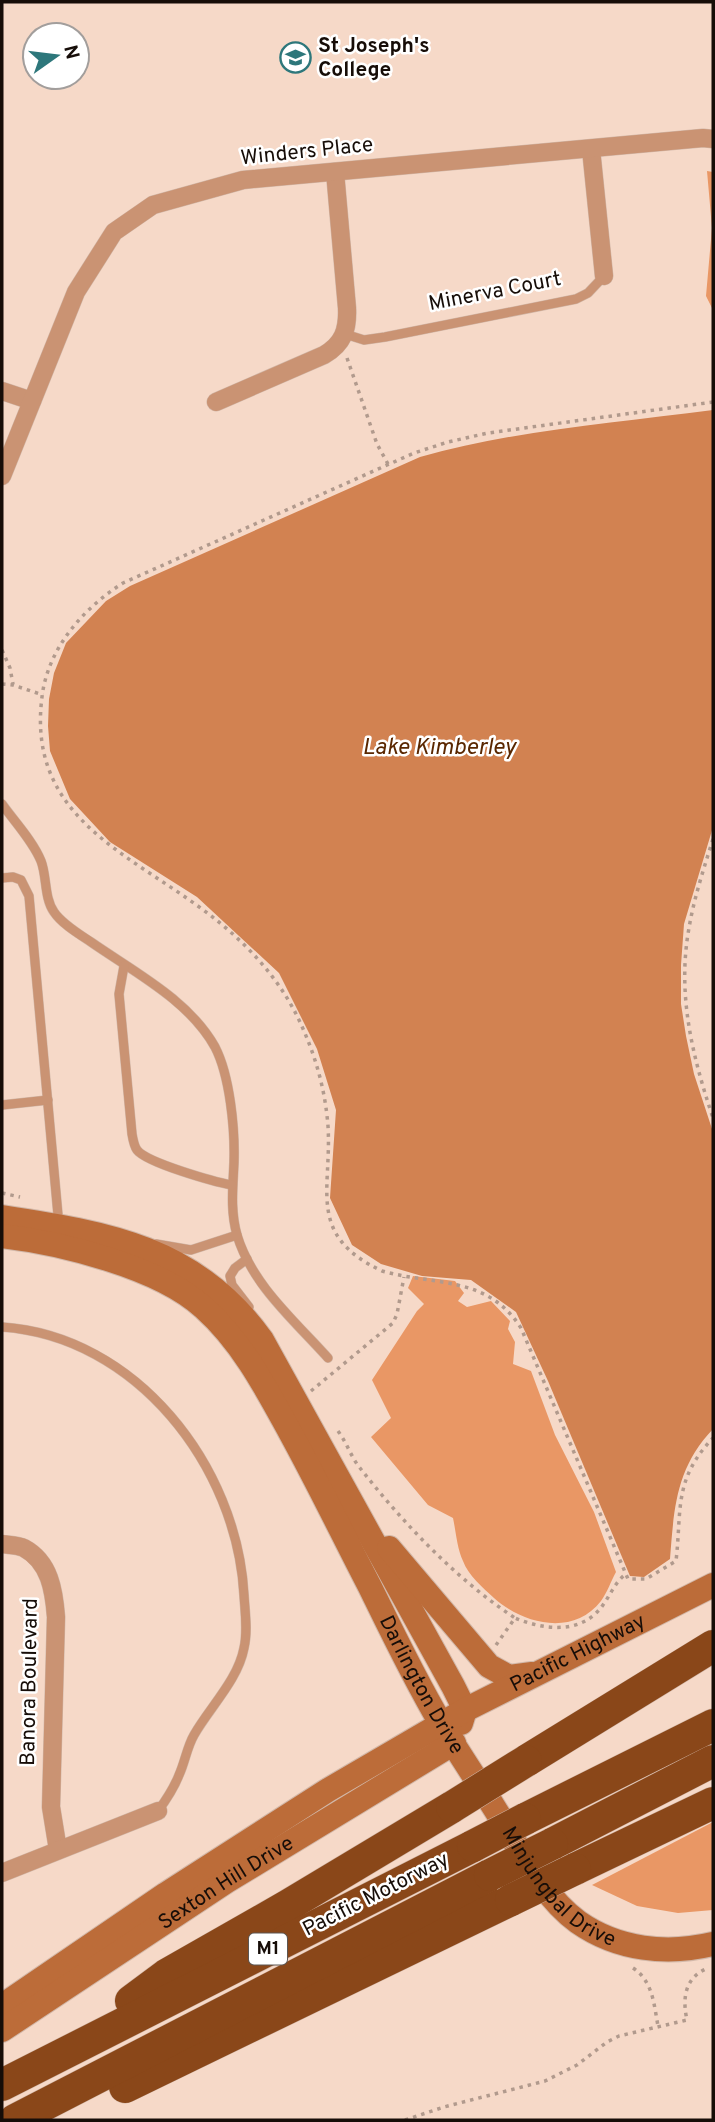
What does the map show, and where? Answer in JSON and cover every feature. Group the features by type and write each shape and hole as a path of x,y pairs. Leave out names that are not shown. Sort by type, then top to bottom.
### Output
{"highway":[{"path":"62,2053 166,1975 452,1807 713,1646"},
{"name":"Pacific Motorway","path":"2,2085 713,1725"},
{"name":"Pacific Motorway","path":"15,2120 713,1761"},
{"path":"55,2120 713,1803"}],"street":[{"name":"Winders Place","path":"2,476 76,292 114,232 153,205 243,180 707,138"},
{"name":"Minerva Court","path":"591,149 604,276"},
{"path":"216,402 324,355 341,339 347,309 335,172"},
{"path":"2,391 32,401"},
{"name":"Darlington Drive","path":"2,1217 97,1234 137,1246 200,1276 228,1299 254,1329 368,1529 465,1710"},
{"name":"Darlington Drive","path":"2,1236 73,1250 136,1268 165,1282 203,1306 238,1344 270,1396 325,1497 448,1734"},
{"path":"368,1529 397,1554 493,1670 515,1678 541,1672"},
{"name":"Banora Boulevard","path":"2,1544 24,1548 43,1565 54,1587 56,1617 51,1807 58,1850"},
{"name":"Pacific Highway","path":"448,1734 465,1710 713,1585"},
{"name":"Minjungbal Drive","path":"448,1734 547,1891 579,1922 606,1937 639,1947 679,1950 713,1944"},
{"name":"Sexton Hill Drive","path":"2,2006 221,1858 328,1790 448,1734"},
{"name":"Sexton Hill Drive","path":"2,2030 448,1734"},
{"path":"2,1873 158,1811"}],"lane":[{"name":"Minerva Court","path":"341,339 377,339 576,299 588,293 604,276"},
{"path":"2,804 40,859 54,913 186,1010 203,1028 216,1049 226,1075 230,1098 234,1161 231,1203 237,1236 266,1290 328,1358"},
{"path":"2,878 13,877 21,880 29,896 59,1226"},
{"path":"124,966 120,994 132,1134 136,1149 144,1156 201,1178 232,1185"},
{"path":"2,1105 48,1100"},
{"path":"137,1246 157,1244 191,1250 237,1236"},
{"path":"247,1259 232,1271 230,1279 234,1289 251,1310 254,1329"},
{"path":"2,1327 24,1329 77,1345 132,1378 167,1413 197,1451 214,1481 233,1528 243,1573 243,1651 234,1674 194,1735 176,1782 158,1811"}],"path":[{"path":"341,339 377,444 388,464"},
{"path":"713,402 465,437 388,464 123,583 102,596 69,633 50,665 43,695 43,743 48,765 58,789 78,817 95,835 214,918 252,953 280,986 309,1042 319,1071 328,1125 325,1197 330,1220 344,1245 382,1271 476,1290 502,1304 510,1312 521,1328 554,1411 628,1579 646,1579 676,1561 677,1526 685,1481 694,1461 713,1438"},
{"path":"2,650 10,668 13,685"},
{"path":"2,684 43,695"},
{"path":"713,839 689,927 685,971 690,1041 713,1118"},
{"path":"310,1393 393,1323 404,1276"},
{"path":"490,1652 515,1619 542,1628 582,1623 601,1608 617,1580 626,1574"},
{"path":"405,2120 545,2081 577,2065 619,2036 687,2020 684,1999 689,1983 700,1971 713,1966"}],"shaded area":[{"path":"707,171 713,172 713,310 706,296 712,228"},
{"path":"413,1276 455,1281 464,1293 458,1301 467,1307 491,1301 510,1321 508,1329 515,1342 513,1364 531,1371 555,1435 594,1512 616,1572 601,1601 590,1612 577,1619 562,1623 533,1620 519,1615 494,1598 465,1566 459,1551 453,1518 428,1505 371,1437 391,1418 372,1380 424,1304 408,1288"},
{"path":"713,1822 713,1910 678,1913 637,1906 592,1885"}],"water":[{"name":"Lake Kimberley","path":"713,410 713,827 684,924 681,1004 694,1074 713,1132 713,1429 691,1459 684,1474 673,1523 670,1559 644,1577 630,1576 516,1312 471,1280 422,1276 381,1264 352,1245 330,1198 336,1110 317,1049 279,973 197,897 110,842 70,799 50,751 49,699 54,673 66,643 106,601 130,586 420,457 529,434"}],"place":[{"name":"St Joseph's College","path":"295,58"}]}
